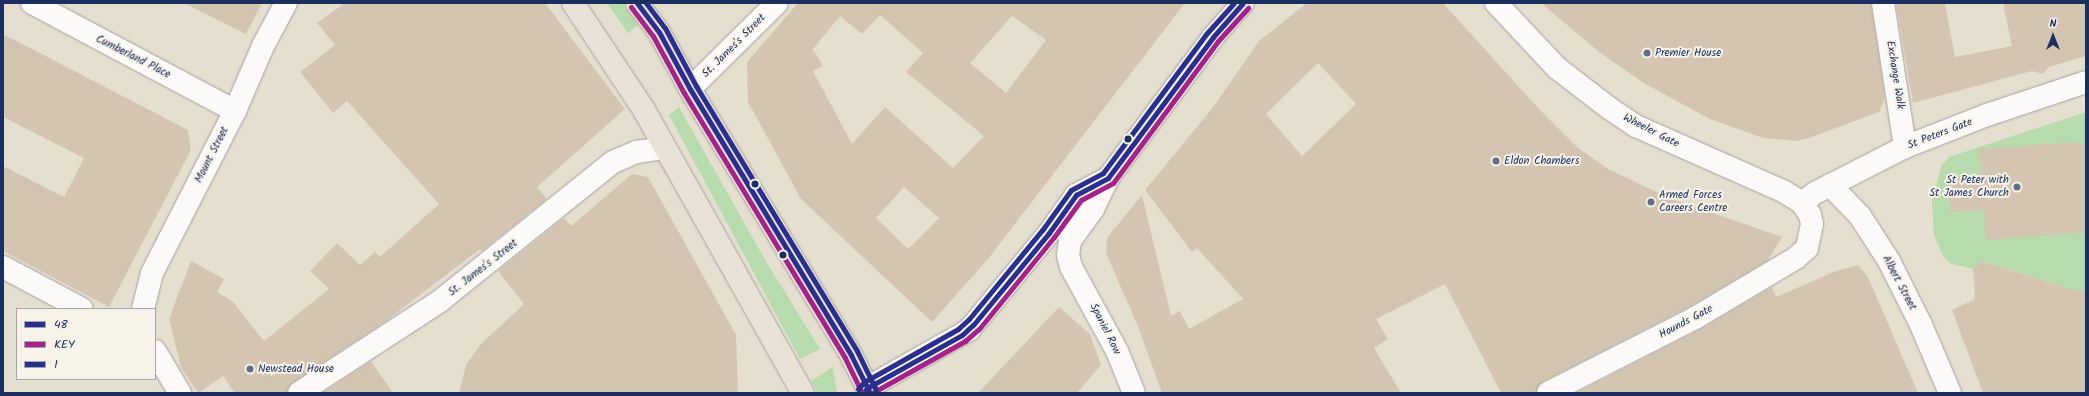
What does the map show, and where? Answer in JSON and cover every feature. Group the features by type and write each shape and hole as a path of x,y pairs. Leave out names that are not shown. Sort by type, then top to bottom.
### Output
{"main road":[{"path":"573,3 644,110 803,393"},
{"path":"637,3 659,32 690,90 851,355 867,391"}],"street":[{"name":"Cumberland Place","path":"32,3 235,111"},
{"name":"Mount Street","path":"143,308 152,273 235,111 263,46 286,3"},
{"name":"St. James's Street","path":"690,90 777,3"},
{"path":"867,391 969,330 1026,258 1048,233 1076,196 1108,178 1213,38 1243,3"},
{"name":"Wheeler Gate","path":"1496,3 1557,68 1636,126 1783,191 1802,203"},
{"name":"Exchange Walk","path":"1883,3 1905,147"},
{"name":"St Peters Gate","path":"1802,203 1830,185 1905,147 1940,133 2086,82"},
{"name":"St. James's Street","path":"299,393 440,301 614,162 636,152 665,148"},
{"name":"Spaniel Row","path":"1108,178 1093,209 1070,241 1068,255 1071,267 1108,333 1134,393"},
{"name":"Albert Street","path":"1830,185 1860,216 1890,261 1921,325 1950,393"},
{"name":"Hounds Gate","path":"1548,393 1695,318 1796,258 1807,248 1810,236 1810,214 1802,203"},
{"name":"Spaniel Row","path":"1026,258 1053,252 1071,267"},
{"path":"3,267 80,308"},
{"path":"156,353 180,393"}],"green space":[{"path":"607,3 622,3 638,25 628,33"},
{"path":"679,107 764,258 820,349 800,359 669,115"},
{"path":"2086,112 2086,291 2069,289 1983,261 1973,269 1952,264 1944,258 1934,235 1932,202 1941,166 1949,157"},
{"path":"833,367 837,393 818,393 811,381"}],"building":[{"path":"184,3 262,3 246,34"},
{"path":"345,3 545,3 625,109 537,187 547,199 482,251 480,249 382,324 292,383 287,393 235,393 223,376 198,393 181,367 169,319 191,261 224,279 217,292 233,302 264,341 329,289 310,271 337,243 360,265 375,252 380,257 439,204 347,101 333,113 300,72 335,45 317,23"},
{"path":"798,3 1185,3 988,259 932,322 801,199 748,102 747,62","holes":["880,15 923,53 906,72 984,136 953,168 885,107 852,144 813,71 823,66 813,49 840,16 862,34","1012,16 1046,40 1006,93 970,63","904,187 939,218 908,249 876,218"]},
{"path":"1307,3 1443,3 1539,109 1578,148 1608,169 1667,197 1782,237 1767,261 1689,307 1542,382 1536,393 1501,393 1445,284 1376,319 1388,339 1374,348 1401,393 1162,393 1139,329 1106,253 1107,238 1142,195 1171,316 1180,311 1189,329 1243,299 1197,248 1192,252 1145,190 1214,106 1259,41","holes":["1318,63 1356,104 1302,156 1266,114"]},
{"path":"1541,3 1871,3 1885,98 1879,112 1809,138 1796,141 1763,138 1710,119 1642,82 1598,51"},
{"path":"1896,3 1945,3 1955,57 2012,46 2003,3 2086,3 2086,56 2049,67 2043,74 2032,71 1913,103"},
{"path":"3,34 188,130 191,150 109,307 3,251 3,166 64,197 84,158 3,117"},
{"name":"St Peter with St James Church","path":"2079,142 2079,144 2086,144 2086,232 1986,240 1984,210 1951,212 1948,178 1981,176 1979,149"},
{"path":"632,174 648,177 736,335 738,393 459,393 466,365 480,345 524,304 498,271 564,218 571,226"},
{"path":"1982,261 2069,289 2086,291 2086,393 1983,393 1952,310 1975,299 1973,269"},
{"path":"1858,265 1868,277 1918,393 1576,393 1701,329 1772,287 1776,297 1836,271"},
{"path":"1059,307 1090,334 1101,365 1077,393 978,393"},
{"path":"371,361 393,393 322,393"}],"transit line":[{"name":"48","path":"637,3 659,32 690,89 851,355 870,393"},
{"name":"1","path":"646,3 665,28 696,86 857,351 876,390"},
{"name":"1","path":"858,389 864,382 958,329 969,319 1043,229 1071,190 1103,173 1207,33 1234,3"},
{"name":"48","path":"863,393 867,388 962,335 974,324 1049,233 1076,195 1108,178 1213,37 1243,3"},
{"name":"KEY","path":"631,7 653,36 684,93 845,358 862,393"},
{"name":"KEY","path":"872,393 965,341 979,329 1054,237 1081,200 1113,183 1218,41 1248,8"}],"place":[{"name":"Premier House","path":"1647,53"},
{"name":"Eldon Chambers","path":"1496,161"},
{"name":"St Peter with St James Church","path":"2017,187"},
{"name":"Armed Forces Careers Centre","path":"1651,202"},
{"name":"Newstead House","path":"250,369"}]}
